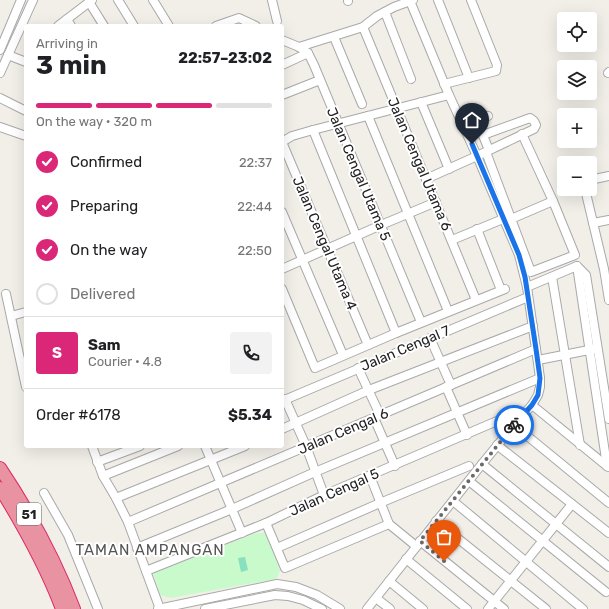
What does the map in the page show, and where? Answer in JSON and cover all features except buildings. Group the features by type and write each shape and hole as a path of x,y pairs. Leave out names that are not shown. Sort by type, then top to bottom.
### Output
{"highway":[{"name":"51","path":"0,468 49,550 74,609"},
{"name":"51","path":"0,488 38,553 53,584 62,609"}],"street":[{"path":"0,50 21,0"},
{"path":"0,73 33,0"},
{"path":"118,0 133,24"},
{"path":"153,0 168,24"},
{"path":"272,0 277,21"},
{"path":"438,0 469,78"},
{"path":"444,84 496,70 497,65 471,0"},
{"path":"69,23 90,1 103,24"},
{"path":"299,48 363,27 377,16 411,1 444,84 531,272 575,255 553,201 522,134"},
{"path":"385,12 411,79"},
{"path":"222,24 239,18 252,24"},
{"name":"Jalan Cengal Utama 6","path":"363,27 476,300"},
{"path":"334,37 362,104"},
{"path":"284,41 308,53"},
{"path":"284,64 308,53"},
{"name":"Jalan Cengal Utama 5","path":"308,53 421,322"},
{"path":"8,55 24,61"},
{"path":"284,94 320,80"},
{"path":"284,141 292,136 338,123 449,95"},
{"path":"0,98 24,110"},
{"path":"422,102 449,169"},
{"path":"368,116 448,311"},
{"path":"367,609 468,481 532,405 538,395 540,378 527,287 519,255 478,121 488,116"},
{"path":"426,179 534,129 536,125 530,118 482,136"},
{"path":"0,127 24,135"},
{"path":"313,130 396,333"},
{"name":"Jalan Cengal Utama 4","path":"284,147 368,345"},
{"path":"597,179 609,176"},
{"path":"587,196 606,268 609,300"},
{"path":"452,240 477,229 553,201"},
{"path":"284,268 356,235 436,202"},
{"path":"284,217 343,355"},
{"path":"593,223 609,220"},
{"path":"284,294 315,368 421,322 503,289 477,229"},
{"path":"547,266 551,277 580,445"},
{"path":"527,287 577,266 586,275 608,467"},
{"path":"6,294 24,368"},
{"name":"Jalan Cengal 7","path":"284,400 528,297"},
{"path":"11,316 24,313"},
{"path":"284,428 369,390 533,326"},
{"path":"430,338 441,362 448,386 467,435"},
{"name":"Jalan Cengal 6","path":"128,522 536,349"},
{"path":"538,360 594,349"},
{"path":"594,349 609,419"},
{"path":"358,368 369,390 395,466"},
{"path":"137,548 540,378"},
{"path":"284,400 306,446 324,495"},
{"path":"532,405 608,467"},
{"name":"Jalan Cengal 5","path":"146,571 266,523 324,495 395,466 504,418 522,416"},
{"path":"514,426 609,503"},
{"path":"497,446 609,533"},
{"path":"93,448 103,476 128,522 160,609 277,584 296,587 317,595 340,609"},
{"path":"97,462 135,448"},
{"path":"103,476 173,448"},
{"path":"207,448 242,533"},
{"path":"116,498 240,448"},
{"path":"482,464 609,567"},
{"path":"277,548 469,466"},
{"path":"370,476 389,524 418,543 504,609"},
{"path":"468,481 606,592"},
{"path":"44,494 68,534 98,609"},
{"path":"453,501 526,560 583,609"},
{"path":"488,609 572,504"},
{"path":"436,521 546,609"},
{"path":"266,523 286,568 389,524"},
{"path":"406,559 467,609"},
{"path":"389,581 423,609"},
{"path":"205,609 241,605 275,595 288,596 303,600 322,609"},
{"path":"376,598 390,609"}],"green space":[{"path":"266,532 280,571 276,579 171,598 160,595 153,573 254,534"},
{"path":"245,557 248,570 241,572 238,558"}],"way so far":[{"path":"444,561 420,541 514,425"}],"district":[{"name":"TAMAN AMPANGAN","path":"150,550"}],"route":[{"path":"472,144 519,255 527,287 540,387 538,395 532,405 514,425"}]}
